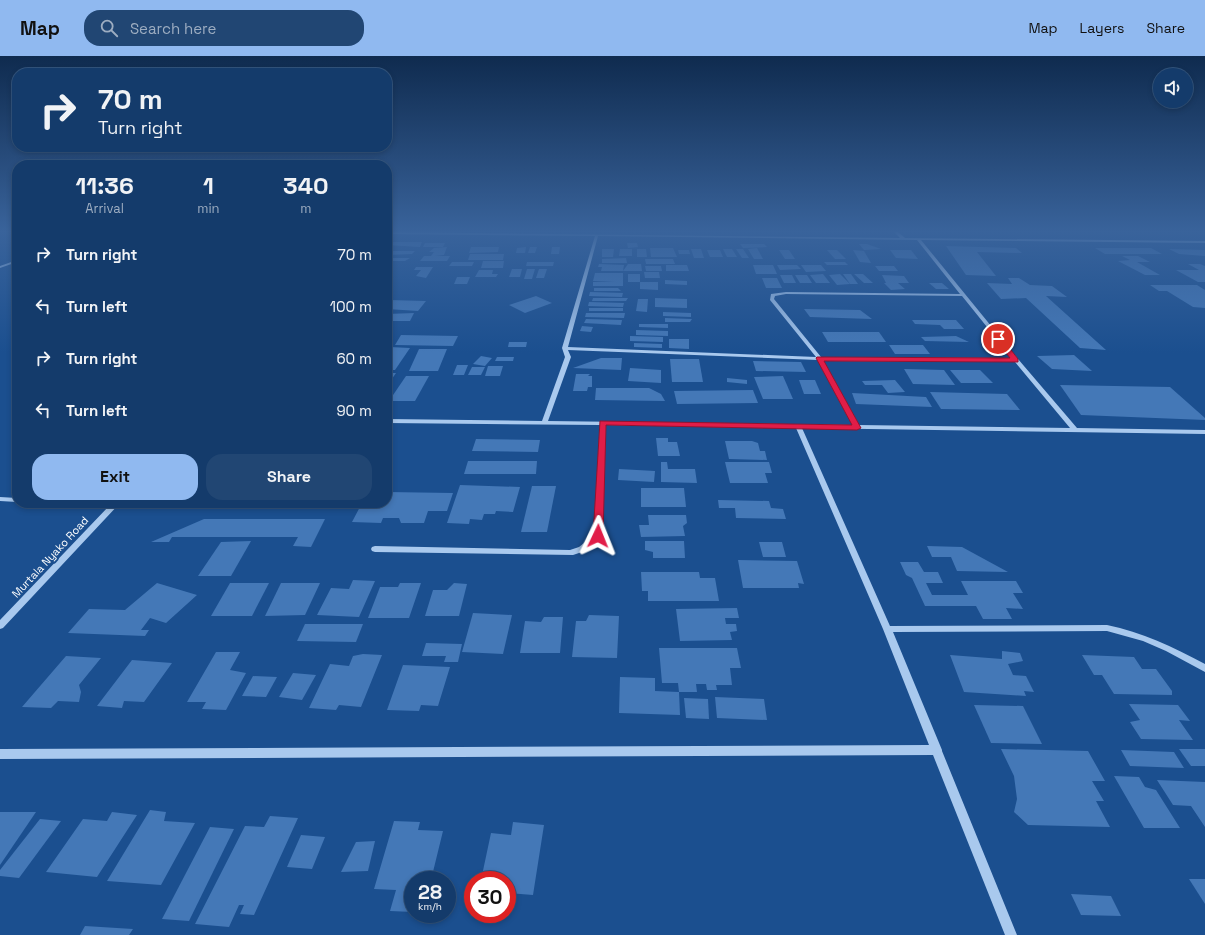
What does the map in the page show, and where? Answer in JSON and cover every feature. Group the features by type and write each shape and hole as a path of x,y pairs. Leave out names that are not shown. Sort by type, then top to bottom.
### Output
{"street":[{"path":"545,422 568,357 565,348 587,271"},
{"path":"944,271 1075,430"},
{"path":"857,428 820,358 772,299 773,295 786,293 964,295"},
{"path":"565,348 820,358 1016,360"},
{"path":"392,421 1205,432"},
{"path":"375,549 570,553 582,549 598,536 603,423"},
{"path":"799,427 887,629 1011,935"},
{"path":"0,500 12,500"},
{"name":"Murtala Nyako Road","path":"0,626 111,508"},
{"path":"887,629 1107,628 1131,632 1159,643 1205,668"},
{"path":"0,754 937,750"}],"building":[{"path":"420,271 430,271 426,278 416,276"},
{"path":"478,271 493,271 492,274 498,274 496,277 475,277"},
{"path":"511,271 521,271 520,277 509,277"},
{"path":"526,271 534,271 532,279 524,279"},
{"path":"538,271 546,271 544,278 536,278"},
{"path":"755,271 776,271 777,274 756,274"},
{"path":"963,271 992,271 996,276 966,275"},
{"path":"1137,271 1153,271 1160,275 1145,275"},
{"path":"1178,271 1205,271 1205,282 1198,282"},
{"path":"644,272 659,272 660,278 645,278"},
{"path":"595,273 623,273 623,286 593,286 593,282 615,282 593,281"},
{"path":"628,274 640,274 640,282 628,282"},
{"path":"823,274 830,283 816,283 810,275"},
{"path":"840,274 850,284 837,285 829,275"},
{"path":"843,274 851,274 858,284 850,284"},
{"path":"854,274 863,274 873,283 864,283"},
{"path":"780,275 792,275 796,283 784,283"},
{"path":"795,275 807,275 812,283 800,283"},
{"path":"882,275 904,276 909,283 898,283 905,289 891,290 884,283 886,283"},
{"path":"457,277 470,277 467,284 454,284"},
{"path":"762,278 777,278 782,288 766,288"},
{"path":"1008,278 1019,278 1030,285 1052,286 1067,297 1046,296 1106,350 1080,348 1026,298 1001,299 987,283 1012,284"},
{"path":"665,280 687,281 687,285 665,284"},
{"path":"640,282 658,282 658,290 640,289"},
{"path":"929,283 942,283 949,289 936,289"},
{"path":"1150,285 1197,285 1205,290 1205,308 1193,307 1167,291 1159,291"},
{"path":"594,288 618,288 621,291 594,291"},
{"path":"590,292 623,293 622,297 589,296"},
{"path":"536,296 552,303 525,313 509,305"},
{"path":"593,298 628,298 626,301 592,301"},
{"path":"655,298 687,299 687,308 655,307"},
{"path":"638,299 648,299 647,312 636,311"},
{"path":"392,300 426,301 418,311 392,309"},
{"path":"589,302 624,303 623,307 588,306"},
{"path":"589,308 623,308 623,311 589,311"},
{"path":"804,309 860,310 872,319 810,317"},
{"path":"663,312 691,313 691,317 663,316"},
{"path":"414,313 410,321 392,321 392,314"},
{"path":"586,313 625,313 624,318 585,317"},
{"path":"665,318 692,319 690,322 665,322"},
{"path":"586,319 622,320 621,325 584,323"},
{"path":"912,320 956,320 964,329 944,329 940,325 915,324"},
{"path":"639,324 668,324 668,328 639,327"},
{"path":"582,326 593,327 591,332 580,331"},
{"path":"636,330 668,331 668,336 636,335"},
{"path":"822,332 879,332 886,342 828,342"},
{"path":"401,335 458,336 453,346 395,345"},
{"path":"630,336 663,337 663,342 630,341"},
{"path":"956,336 969,342 925,341 921,337"},
{"path":"669,339 689,339 689,349 669,348"},
{"path":"509,342 527,342 526,347 508,347"},
{"path":"634,343 662,344 662,348 634,347"},
{"path":"889,345 923,345 930,354 895,354"},
{"path":"392,347 410,348 395,370 392,370"},
{"path":"419,349 447,349 438,371 409,371"},
{"path":"1074,355 1092,371 1052,369 1037,356"},
{"path":"481,356 492,358 485,366 473,364"},
{"path":"497,357 514,357 513,361 495,361"},
{"path":"601,358 622,358 621,370 573,368"},
{"path":"670,359 699,359 703,382 672,382"},
{"path":"753,361 801,362 806,372 756,371"},
{"path":"457,365 468,365 464,375 453,375"},
{"path":"488,366 503,366 500,376 485,376"},
{"path":"472,367 485,367 481,375 468,375"},
{"path":"630,368 661,370 661,383 628,381"},
{"path":"904,369 944,370 955,385 913,384"},
{"path":"950,370 980,370 993,383 961,383"},
{"path":"392,373 396,373 392,379"},
{"path":"576,374 590,374 588,376 592,376 592,387 588,387 587,391 573,391"},
{"path":"406,376 429,376 415,401 392,401 392,397"},
{"path":"783,376 793,399 763,399 754,377"},
{"path":"727,378 747,380 747,384 727,382"},
{"path":"799,380 815,380 821,394 804,394"},
{"path":"895,380 905,392 888,393 882,385 865,385 862,381"},
{"path":"1060,385 1170,387 1205,418 1205,420 1081,415"},
{"path":"596,388 649,388 661,394 665,401 595,400"},
{"path":"753,390 758,403 677,404 674,391"},
{"path":"930,392 1007,394 1020,410 941,409"},
{"path":"852,393 926,397 932,407 856,404"},
{"path":"656,438 668,438 668,442 677,442 680,456 658,456"},
{"path":"476,439 540,440 538,452 472,451"},
{"path":"725,441 752,441 758,443 760,451 765,451 767,460 729,459"},
{"path":"468,461 537,461 536,474 464,474"},
{"path":"661,462 667,462 668,469 695,469 697,483 661,482"},
{"path":"725,462 769,462 772,473 765,473 768,483 730,483"},
{"path":"619,469 655,471 654,482 618,480"},
{"path":"460,485 520,487 513,512 496,511 495,514 484,514 482,520 470,519 469,524 447,523"},
{"path":"532,486 556,486 547,532 521,532"},
{"path":"641,488 684,488 686,507 641,507"},
{"path":"392,492 453,493 447,511 428,511 424,523 401,523 399,518 383,518 381,523 352,522 359,508 392,508"},
{"path":"718,500 769,501 771,508 783,509 786,519 736,518 735,508 719,508"},
{"path":"648,515 686,515 687,523 683,526 685,536 641,537 639,525 649,525"},
{"path":"204,519 325,519 311,547 293,546 298,537 172,537 169,542 151,542"},
{"path":"251,541 231,576 198,576 221,542"},
{"path":"645,541 684,541 685,558 653,558 653,552 645,550"},
{"path":"759,542 782,542 786,557 763,557"},
{"path":"927,546 962,547 1008,572 957,571 951,557 932,557"},
{"path":"738,560 797,561 804,584 798,583 799,588 743,588"},
{"path":"900,562 918,562 924,572 938,572 943,583 926,583 932,595 968,595 961,581 1016,581 1023,593 1013,593 1023,609 1006,608 1012,619 983,619 976,606 925,606 912,578 906,575"},
{"path":"641,572 699,572 700,578 715,578 719,601 648,601 648,591 642,591"},
{"path":"353,580 375,581 359,617 317,615 331,588 349,589"},
{"path":"157,583 197,595 166,623 150,618 141,630 149,630 145,636 68,633 89,609 125,610"},
{"path":"230,583 269,583 252,616 211,616"},
{"path":"281,583 320,583 305,615 265,616"},
{"path":"400,583 421,583 409,618 368,618 380,587 398,587"},
{"path":"454,583 467,584 459,616 425,616 433,590 447,590"},
{"path":"737,608 739,618 725,618 726,624 736,624 737,631 730,632 732,640 680,641 676,609"},
{"path":"473,613 512,615 503,654 462,652"},
{"path":"589,615 619,616 617,658 572,657 576,621 586,621"},
{"path":"544,617 563,617 560,653 520,653 525,621 541,622"},
{"path":"305,624 363,624 356,642 297,641"},
{"path":"426,643 462,644 458,662 444,662 446,656 422,656"},
{"path":"659,648 737,648 741,668 730,668 732,685 716,685 717,690 707,690 706,684 696,684 697,692 679,692 678,683 662,683"},
{"path":"1002,651 1020,653 1023,661 1008,664 1013,675 1026,676 1034,692 1024,691 1026,696 964,692 950,655 1002,659"},
{"path":"216,652 240,652 230,670 246,673 226,710 202,709 206,702 187,702"},
{"path":"363,654 382,655 361,707 339,705 336,710 309,708 330,664 349,666 353,656"},
{"path":"1082,655 1134,657 1142,669 1156,669 1172,691 1172,695 1114,694 1102,675 1094,675"},
{"path":"66,656 101,658 79,685 81,692 79,702 58,701 51,708 22,707"},
{"path":"132,660 172,663 144,702 124,701 122,708 97,706"},
{"path":"403,665 450,667 438,706 421,705 419,711 387,710"},
{"path":"293,673 316,675 302,700 279,697"},
{"path":"253,676 277,677 266,697 242,696"},
{"path":"620,677 655,678 655,691 679,692 680,715 619,713"},
{"path":"715,697 764,699 767,720 717,718"},
{"path":"684,698 708,699 709,719 686,718"},
{"path":"1129,704 1178,705 1190,721 1179,720 1193,740 1141,739 1130,722 1140,720"},
{"path":"974,705 1023,706 1042,744 991,743"},
{"path":"1001,749 1088,751 1105,781 1092,781 1104,801 1096,801 1110,827 1028,825 1014,812 1017,799 1014,776"},
{"path":"1179,749 1205,749 1205,766 1191,766"},
{"path":"1121,750 1174,752 1184,768 1130,766"},
{"path":"1114,776 1139,777 1145,787 1156,790 1180,828 1144,828"},
{"path":"1157,780 1205,782 1205,827 1191,806 1173,805"},
{"path":"150,810 166,812 164,821 195,823 161,885 107,881"},
{"path":"0,812 36,812 0,865"},
{"path":"112,812 137,815 97,877 46,872 83,819 107,821"},
{"path":"270,816 298,818 254,915 240,914 244,905 239,905 229,927 195,924 245,826 264,827"},
{"path":"40,819 61,821 19,878 0,876 0,870"},
{"path":"394,821 420,822 418,830 443,831 433,871 404,871 404,912 390,911 396,890 374,889"},
{"path":"513,822 544,825 533,895 516,894 516,871 483,871 491,833 511,835"},
{"path":"210,827 234,829 189,921 162,919"},
{"path":"301,835 325,837 312,869 287,867"},
{"path":"375,841 368,871 341,872 356,842"},
{"path":"1189,879 1205,879 1205,904"},
{"path":"1071,894 1111,896 1121,916 1081,915"},
{"path":"85,926 133,929 129,935 80,935"}],"route":[{"path":"598,536 603,423 857,428 820,358 1016,360 998,339"}]}
